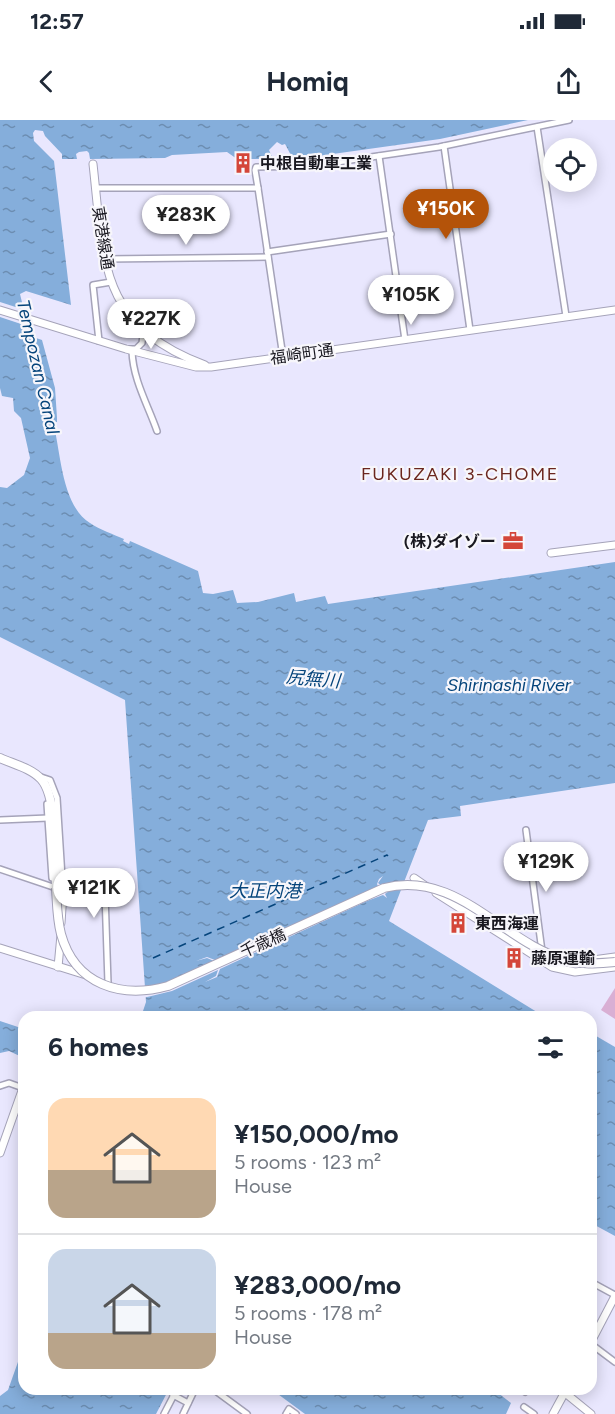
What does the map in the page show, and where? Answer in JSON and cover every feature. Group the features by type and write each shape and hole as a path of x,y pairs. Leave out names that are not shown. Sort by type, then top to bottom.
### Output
{"main road":[{"path":"0,758 37,775 47,792"},
{"name":"千歳橋","path":"47,792 52,807 57,911 67,950 77,965 92,979 117,990 139,992 168,986 384,888 401,884 430,887 454,896 534,946 563,959 581,963 615,959"}],"street":[{"path":"283,357 255,170 260,166 310,166 444,146 569,120"},
{"path":"537,127 566,316"},
{"path":"444,146 470,330"},
{"path":"380,156 405,340"},
{"name":"東港線通","path":"93,164 105,259 111,282 122,305 140,327 166,348 212,367"},
{"path":"96,188 258,188"},
{"path":"105,259 267,255 391,234"},
{"path":"99,341 93,285 111,282"},
{"name":"福崎町通","path":"0,310 129,350 196,367 212,367 615,310"},
{"path":"140,327 143,335 142,343 136,349 129,350 137,383 157,431"},
{"path":"551,553 615,544"},
{"path":"37,775 50,780 57,798 63,893 58,968"},
{"path":"47,792 53,887"},
{"path":"0,820 48,818"},
{"path":"526,830 544,960"},
{"path":"0,869 53,887 67,896 105,894 108,983 0,948"},
{"path":"414,878 552,967 575,972 615,967"},
{"path":"544,960 579,962 615,959"},
{"path":"575,972 579,962"},
{"path":"0,1086 9,1083 18,1085"},
{"path":"0,1153 2,1141 18,1099"},
{"path":"597,1286 615,1296 597,1331"},
{"path":"597,1348 615,1362"},
{"path":"164,1414 173,1395 188,1403"},
{"path":"183,1414 192,1395"},
{"path":"221,1395 247,1414"},
{"path":"553,1414 561,1395"},
{"path":"569,1395 591,1414"},
{"path":"524,1407 531,1413"},
{"path":"286,1414 289,1409 296,1414"}],"shaded area":[{"path":"615,988 615,1019 601,1010"}],"water":[{"path":"0,120 528,120 440,139 293,159 285,144 277,142 269,150 273,159 237,159 227,152 172,155 165,158 90,159 87,151 76,154 77,159 62,159 62,154 43,131 35,130 34,141 54,161 71,305 26,291 20,294 27,323 36,338 42,340 55,388 57,422 53,422 64,477 73,504 80,515 98,528 124,539 123,541 129,544 130,541 198,571 203,593 213,594 233,590 237,603 258,602 294,593 296,602 325,596 328,604 615,562 615,783 460,806 461,816 428,820 389,921 535,1011 143,1011 146,1002 125,700 0,637 0,487 7,488 24,475 30,458 21,418 14,411 13,398 2,396 0,388"},
{"path":"0,1021 18,1027 18,1055 9,1051 0,1053"},
{"path":"597,1036 615,1047 615,1236 597,1226"},
{"path":"18,1362 18,1395 166,1395 156,1414 0,1414 0,1396 8,1390"},
{"path":"279,1395 501,1395 511,1403 506,1414 305,1414"}],"pier":[{"path":"0,302 28,311 30,327 0,317"},
{"path":"383,876 378,883 389,891 385,894 387,898 383,895 367,901 220,969 217,977 205,982 216,976 218,970 172,991 143,998 143,988 168,982 214,961 207,958 196,961 207,957 215,960 378,886 377,884 379,879"}],"ferry route":[{"path":"153,958 388,856"}],"place":[{"name":"中根自動車工業","path":"243,163"},
{"name":"(株)ダイゾー","path":"513,541"},
{"name":"東西海運","path":"458,923"},
{"name":"藤原運輸","path":"514,958"}],"district":[{"name":"FUKUZAKI 3-CHOME","path":"460,474"}],"water label":[{"name":"Tempozan Canal","path":"38,367"},
{"name":"尻無川","path":"313,679"},
{"name":"Shirinashi River","path":"509,685"},
{"name":"大正内港","path":"265,891"}]}
